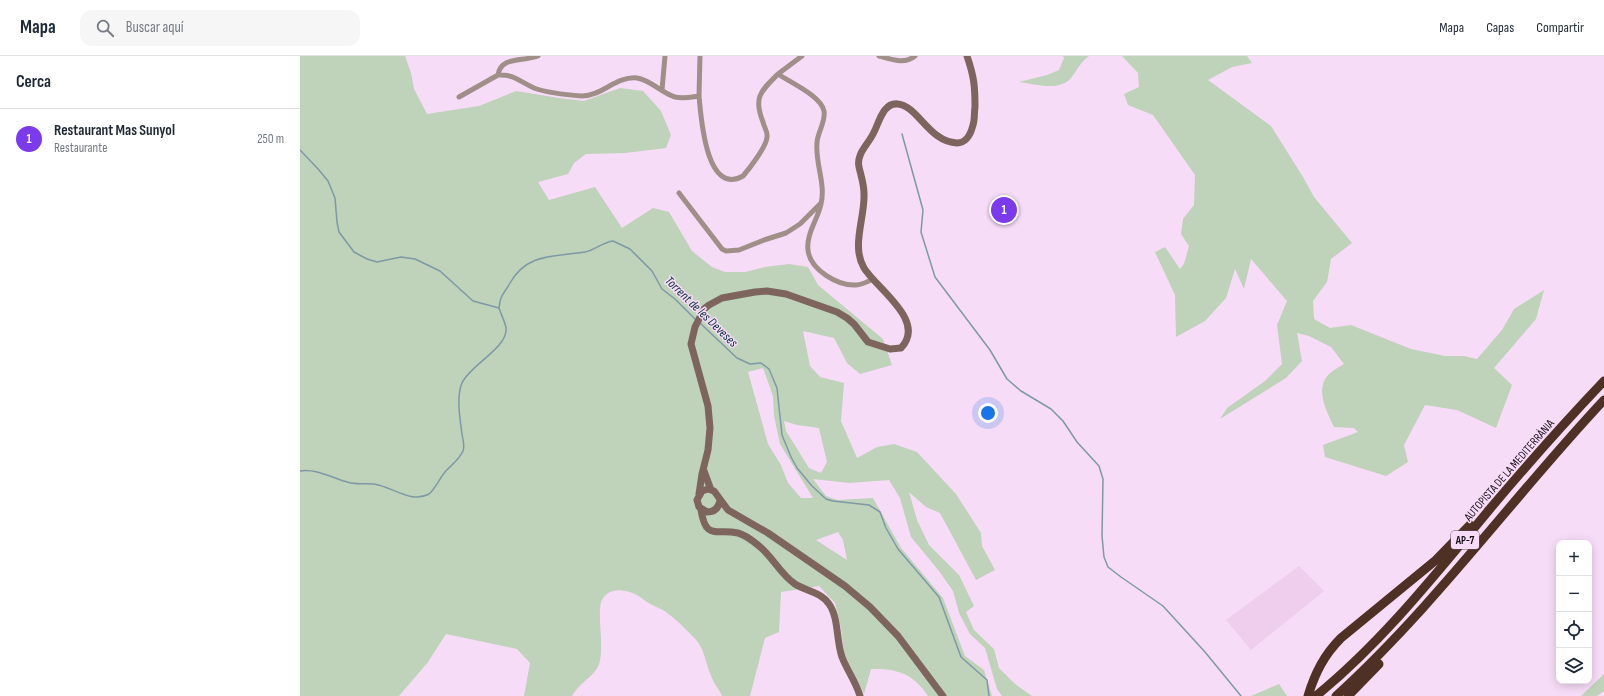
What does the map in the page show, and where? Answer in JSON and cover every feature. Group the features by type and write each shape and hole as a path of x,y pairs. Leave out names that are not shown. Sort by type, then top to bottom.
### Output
{"highway":[{"name":"AUTOPISTA DE LA MEDITERRÀNIA","path":"1316,696 1361,655 1402,613 1560,428 1604,381"},
{"name":"AUTOPISTA DE LA MEDITERRÀNIA","path":"1336,696 1386,649 1428,604 1535,477 1604,400"},
{"path":"1308,696 1320,665 1332,647 1436,560 1516,479"},
{"path":"1348,696 1403,636 1428,604"}],"street":[{"path":"498,75 498,68 502,62 512,58 529,58 538,56"},
{"path":"662,90 665,56"},
{"path":"700,56 699,96 705,143 710,158 719,174 731,180 737,180 743,176 755,160 767,138 760,116 759,100 761,91 778,74 802,56"},
{"path":"879,56 904,61 915,56"},
{"path":"860,696 842,656 833,613 826,600 822,596 794,584 770,555 743,535 714,532 708,529 703,522 701,510 697,500 710,441 710,415 691,344 692,336 704,310 714,301 737,295 767,292 786,294 837,312 854,324 868,342 890,349 900,348 908,339 907,326 902,312 864,268 860,257 858,245 864,194 858,159 860,153 874,133 884,111 888,106 898,104 906,107 938,137 949,143 960,143 964,141 971,131 974,121 975,82 967,56"},
{"path":"778,74 818,99 824,112 816,145 822,186 822,202 808,242 809,256 823,273 849,285 862,284 873,279"},
{"path":"459,98 498,75 512,76 534,88 556,93 584,96 628,78 638,78 676,97 682,98 699,96"},
{"path":"679,193 722,249 726,251 739,250 786,233 800,224 822,202"},
{"path":"703,469 705,478 711,490 717,494 720,500 732,513 774,537 845,586 870,607 898,636 943,696"},
{"path":"699,494 705,490 711,490"},
{"path":"708,529 707,521 713,511 719,506 720,500"},
{"path":"701,510 732,513"}],"shaded area":[{"path":"1299,566 1324,591 1251,650 1226,620"}],"green space":[{"path":"300,56 405,56 411,73 414,89 427,114 479,106 516,91 584,101 620,88 643,91 661,111 671,135 666,148 625,153 586,154 574,163 568,174 538,182 549,200 595,187 622,228 653,208 669,212 692,251 712,267 725,272 745,272 765,267 789,264 808,267 818,285 883,339 892,365 860,374 847,363 834,338 803,331 810,366 820,377 844,383 841,421 857,458 877,447 894,444 917,452 956,494 981,533 982,546 995,570 976,580 940,513 926,507 909,492 917,520 929,545 959,575 974,606 966,612 974,630 994,649 999,668 1015,684 1032,696 1002,696 997,689 985,648 970,634 959,613 953,591 939,571 911,537 900,498 889,480 850,483 813,479 826,496 837,500 873,498 901,548 943,598 965,656 984,670 992,696 928,696 917,682 904,674 897,671 880,669 871,669 864,694 844,653 841,628 835,603 819,586 781,592 779,632 765,638 750,696 722,696 715,684 697,641 674,618 664,611 635,594 619,590 609,592 602,600 600,605 601,657 599,664 594,672 572,696 524,696 530,663 517,649 446,634 428,662 399,696 300,696","holes":["763,368 773,396 774,416 780,444 813,498 801,498 788,483 781,465 768,444 748,372","784,421 797,425 819,428 827,462 821,473 809,468 786,431","838,532 843,540 847,560 816,540"]},
{"path":"1063,56 1089,56 1071,78 1060,85 1046,86 1019,82 1047,75 1059,70 1064,58"},
{"path":"1122,56 1247,56 1252,63 1232,67 1208,80 1271,126 1314,197 1352,243 1331,259 1327,282 1313,301 1314,319 1330,328 1351,325 1411,349 1445,356 1463,356 1477,359 1502,330 1514,309 1544,290 1536,319 1494,368 1512,385 1496,428 1457,410 1425,405 1404,445 1408,462 1386,476 1325,457 1323,445 1358,432 1354,428 1334,427 1323,400 1322,386 1325,380 1329,374 1344,364 1331,347 1309,336 1297,333 1302,361 1286,378 1220,419 1227,408 1265,381 1282,364 1277,325 1287,301 1251,259 1244,289 1235,269 1226,298 1205,321 1176,337 1175,295 1155,252 1165,247 1180,269 1184,264 1189,246 1181,234 1183,219 1194,205 1195,175 1153,115 1128,105 1124,94 1139,87 1138,73"},
{"path":"1604,674 1604,691 1597,696 1581,696"},
{"path":"1279,684 1287,696 1251,696"}],"waterway":[{"path":"902,134 923,210 921,232 935,277 990,350 1007,379 1021,391 1051,409 1063,421 1077,442 1099,466 1103,479 1102,536 1104,557 1108,567 1163,606 1205,652 1241,696"},
{"name":"Torrent de les Deveses","path":"300,150 328,181 335,198 339,232 354,252 367,259 377,262 401,257 415,259 440,271 473,301 499,308 500,300 510,283 524,266 542,258 585,252 613,241 630,249 652,271 662,289 675,299 695,319"},
{"path":"300,471 306,470 318,472 350,483 381,485 408,496 422,497 429,494 463,451 464,445 459,408 460,389 466,376 495,349 505,335 506,328 499,308"},
{"name":"Torrent de les Deveses","path":"700,323 737,358 750,364 761,363 769,369 777,388 782,435 797,468 812,486 826,499 869,505 880,512 886,528 898,549 939,597 961,657 987,680 989,696"}],"place":[{"name":"Restaurant Mas Sunyol","path":"1004,210"}]}
